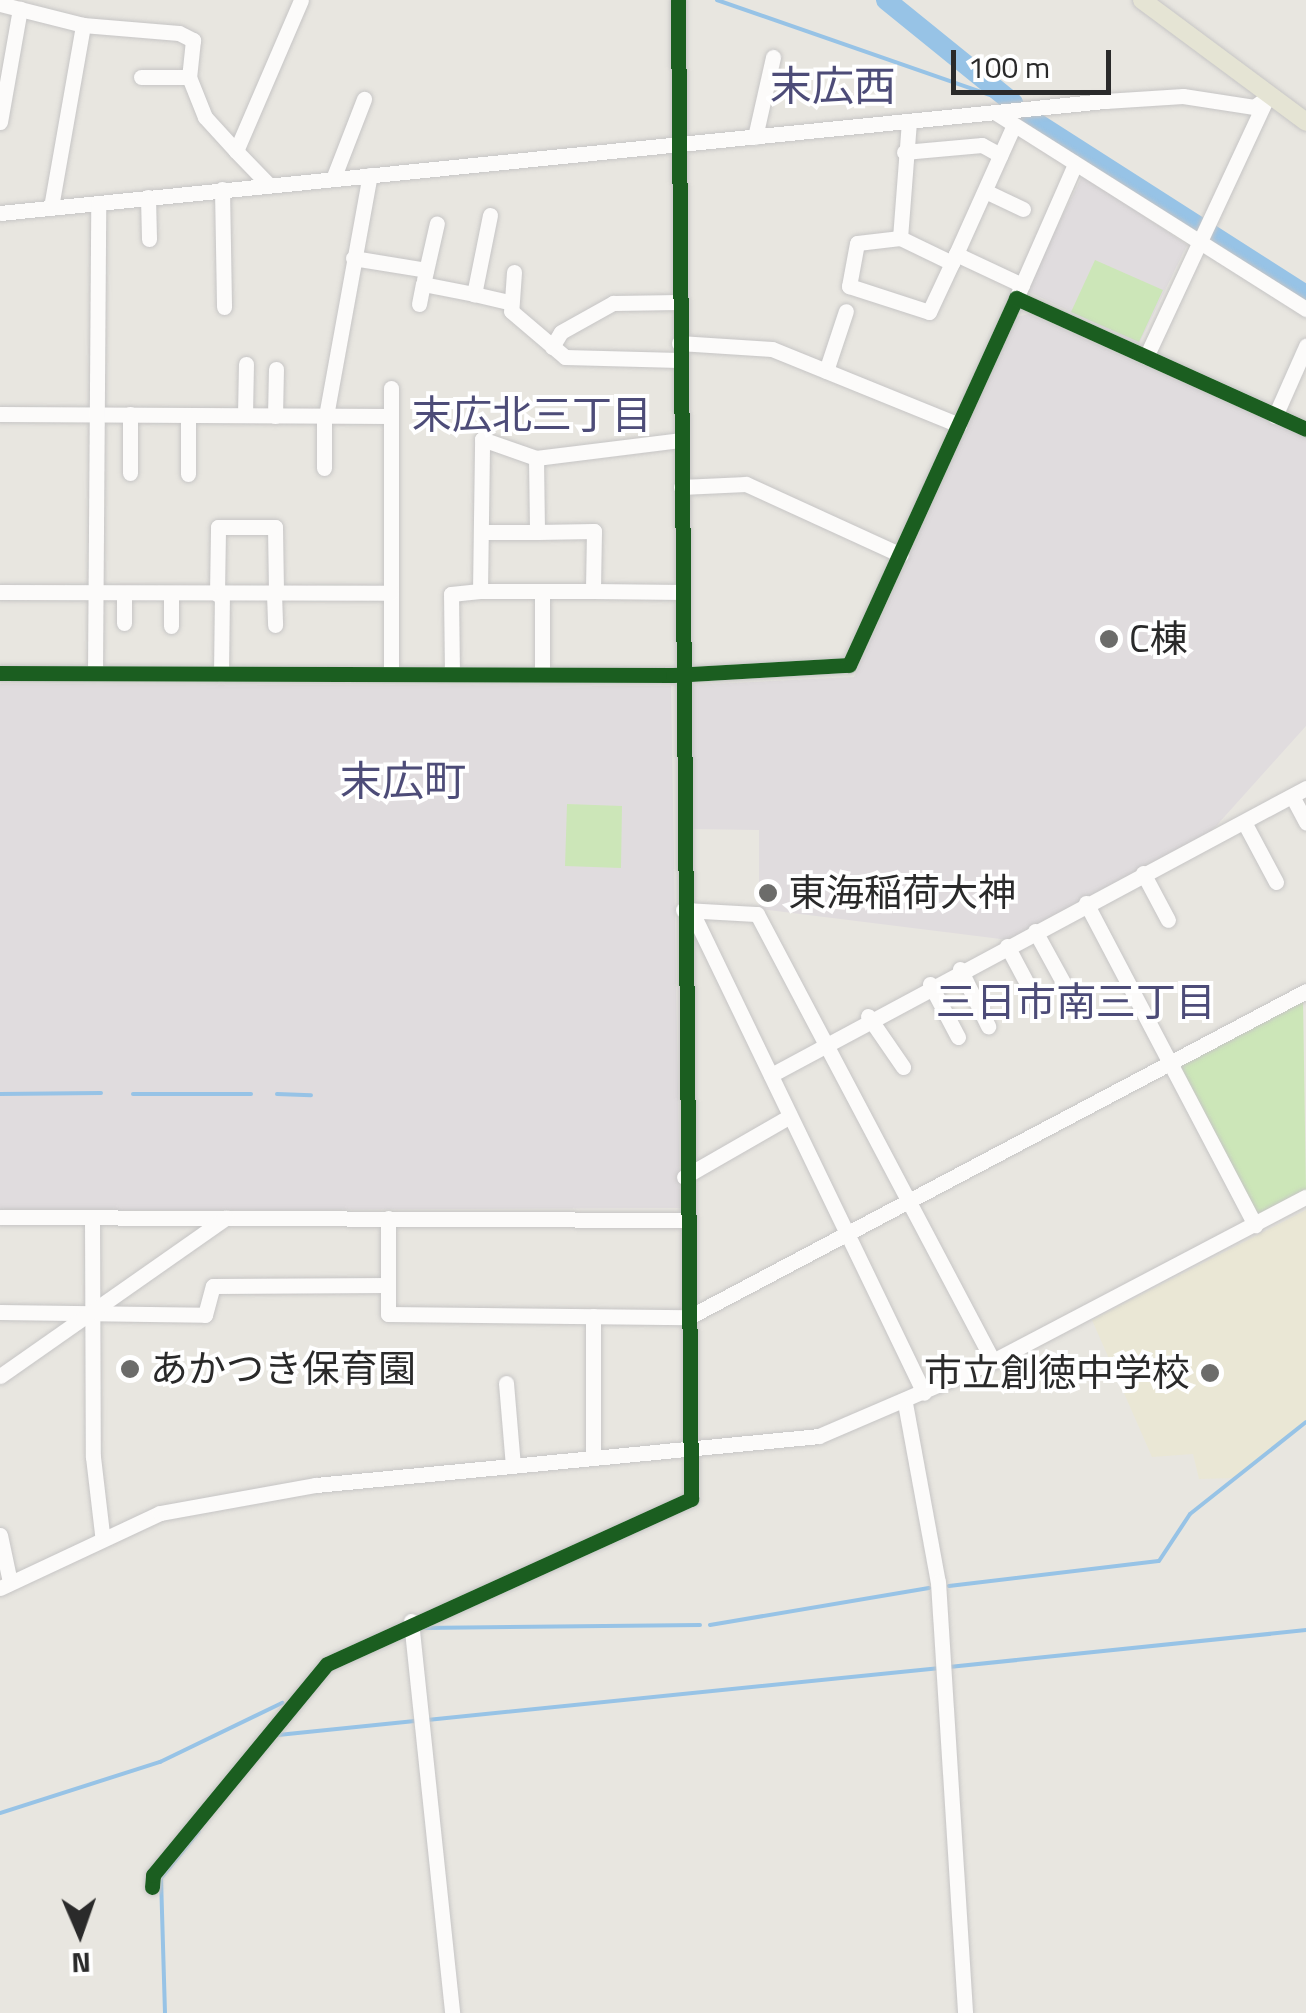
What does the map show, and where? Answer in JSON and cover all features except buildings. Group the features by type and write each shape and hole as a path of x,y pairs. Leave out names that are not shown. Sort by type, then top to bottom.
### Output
{"main road":[{"path":"1142,0 1306,122"}],"street":[{"path":"236,151 301,0"},
{"path":"152,1887 152,1875 310,1680 411,1620 691,1499 684,1220 687,910 678,0"},
{"path":"0,4 83,25 179,33 193,40 189,77 206,118 268,184"},
{"path":"0,122 20,9"},
{"path":"51,207 83,25"},
{"path":"755,137 774,57"},
{"path":"142,77 189,77"},
{"path":"0,212 1183,96 1254,107 1269,96"},
{"path":"1146,357 1269,96"},
{"path":"333,179 364,99"},
{"path":"996,113 1200,237 1306,309"},
{"path":"900,238 908,122"},
{"path":"1014,125 954,258 928,312 849,286 858,243 900,238 954,258 1146,357 1306,429"},
{"path":"904,152 982,145 1000,155"},
{"path":"0,673 684,674 850,665 1075,164"},
{"path":"324,468 325,416 370,175"},
{"path":"222,189 224,307"},
{"path":"984,191 1023,210"},
{"path":"148,197 149,239"},
{"path":"95,674 98,203"},
{"path":"474,294 490,215"},
{"path":"420,304 436,223"},
{"path":"353,258 510,302 565,357 772,349 959,425"},
{"path":"510,302 514,272"},
{"path":"552,348 560,332 613,303 679,302"},
{"path":"826,371 846,311"},
{"path":"1275,416 1306,346"},
{"path":"245,416 246,364"},
{"path":"275,416 276,369"},
{"path":"391,388 391,674"},
{"path":"0,414 391,416"},
{"path":"130,414 130,472"},
{"path":"188,414 188,474"},
{"path":"480,592 482,439 536,458 680,440"},
{"path":"536,458 537,532"},
{"path":"681,486 746,484 901,554"},
{"path":"221,674 218,527 274,527 275,625"},
{"path":"481,532 594,531 593,591"},
{"path":"542,591 542,674"},
{"path":"0,592 391,594"},
{"path":"452,674 451,594 683,592"},
{"path":"124,594 124,623"},
{"path":"171,594 171,626"},
{"path":"771,1075 868,1016 1299,792 1306,822"},
{"path":"1244,822 1276,882"},
{"path":"1143,873 1168,920"},
{"path":"1086,903 1255,1225"},
{"path":"687,910 757,914 993,1360"},
{"path":"687,910 924,1394"},
{"path":"1035,932 1064,984"},
{"path":"1007,946 1038,1004"},
{"path":"960,969 988,1026"},
{"path":"930,984 958,1037"},
{"path":"388,1218 388,1314 685,1317 1306,991"},
{"path":"868,1016 903,1067"},
{"path":"684,1177 790,1116"},
{"path":"0,1534 5,1585 102,1534 160,1513 316,1485 593,1457 690,1452 819,1436 924,1394 1306,1198"},
{"path":"0,1217 684,1220"},
{"path":"92,1217 102,1534"},
{"path":"0,1376 227,1217"},
{"path":"0,1312 205,1315 213,1286 388,1286"},
{"path":"592,1316 593,1457"},
{"path":"506,1383 513,1466"},
{"path":"905,1403 945,1666 964,2013"},
{"path":"411,1620 452,2013"}],"shaded area":[{"path":"1083,175 1187,245 1139,344 1025,290"},
{"path":"1029,314 1306,438 1306,726 1208,835 1009,940 759,909 759,830 689,829 690,685 854,677 1016,317"},
{"path":"0,684 671,686 680,1208 0,1211"},
{"name":"市立創徳中学校","path":"1306,1210 1306,1421 1234,1478 1199,1479 1193,1454 1152,1457 1092,1320"}],"green space":[{"path":"1095,260 1163,290 1139,342 1071,312"},
{"path":"567,804 622,806 621,868 565,866"},
{"path":"1303,997 1306,1192 1256,1218 1174,1063"}],"waterway":[{"path":"717,0 1013,103"},
{"path":"886,0 1013,103"},
{"path":"1029,118 1306,295"},
{"path":"0,1094 101,1093"},
{"path":"133,1094 251,1094"},
{"path":"277,1094 311,1095"},
{"path":"949,1586 1159,1561 1190,1514 1306,1422"},
{"path":"710,1625 929,1588"},
{"path":"420,1628 700,1625"},
{"path":"949,1667 1306,1630"},
{"path":"427,1720 940,1668"},
{"path":"0,1813 160,1762 282,1703"},
{"path":"278,1735 417,1721"},
{"path":"165,2013 161,1878 199,1831"}],"cycle path":[{"path":"152,1887 153,1875 327,1664 691,1499 678,0"},
{"path":"0,673 673,675 849,665 1016,298 1306,429"}],"place":[{"name":"C棟","path":"1109,639"},
{"name":"東海稲荷大神","path":"768,893"},
{"name":"あかつき保育園","path":"130,1369"},
{"name":"市立創徳中学校","path":"1210,1373"}],"district":[{"name":"末広西","path":"833,85"},
{"name":"末広北三丁目","path":"532,415"},
{"name":"末広町","path":"403,780"},
{"name":"三日市南三丁目","path":"1076,1002"}]}
